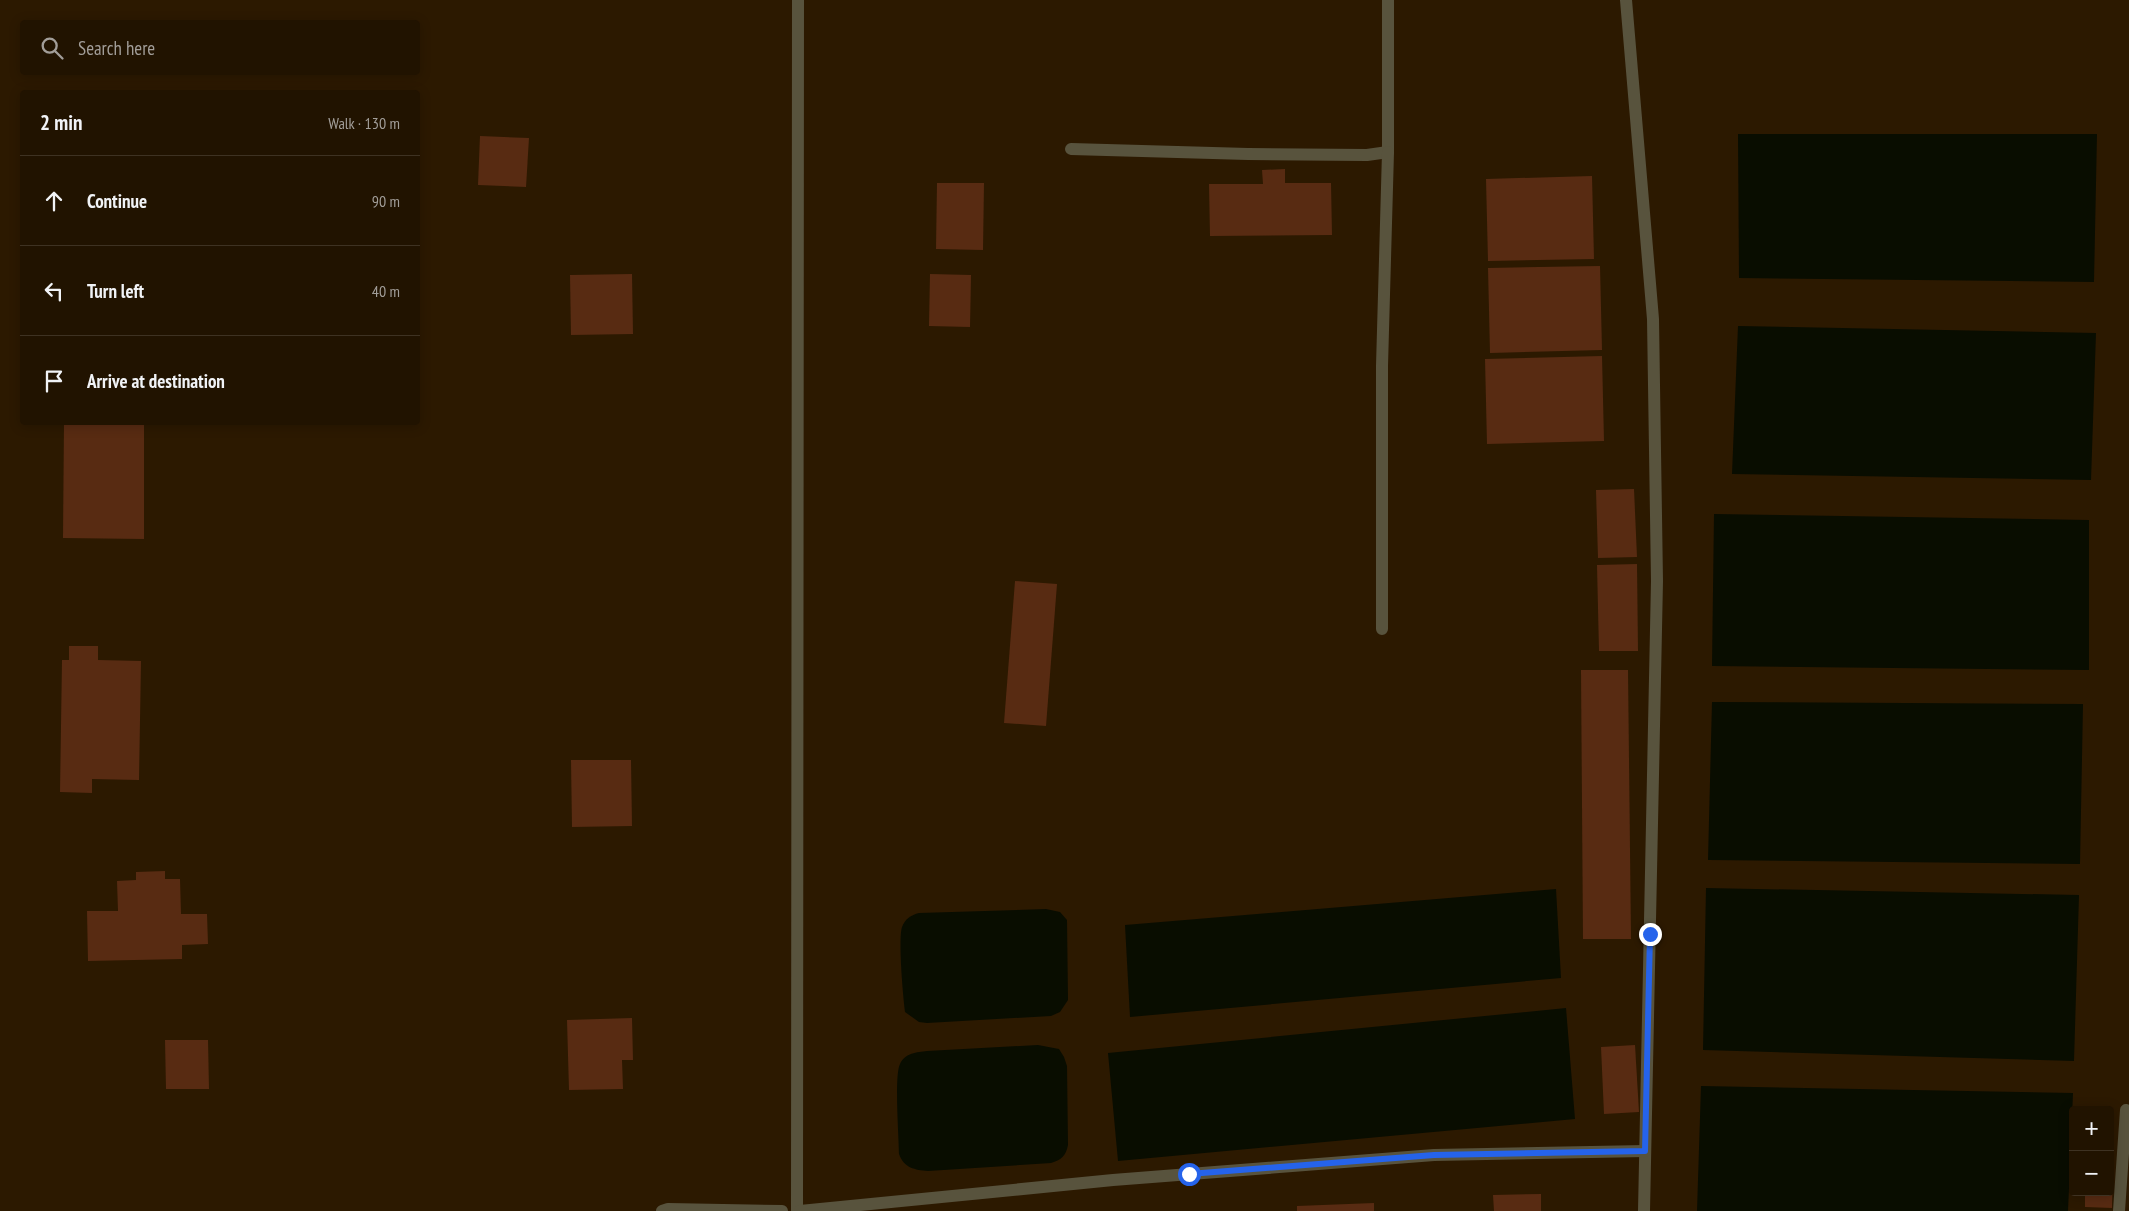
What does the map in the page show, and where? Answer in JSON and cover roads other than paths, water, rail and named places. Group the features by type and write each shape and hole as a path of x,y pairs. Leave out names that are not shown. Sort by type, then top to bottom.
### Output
{"street":[{"path":"798,0 799,1211 1113,1180 1434,1155 1645,1151"},
{"path":"1382,629 1382,366 1388,152 1388,0"},
{"path":"1626,0 1653,319 1658,580 1644,1211"},
{"path":"1071,149 1248,154 1367,155 1388,152"},
{"path":"2119,1211 2126,1110"},
{"path":"662,1211 668,1209 782,1211"}]}
